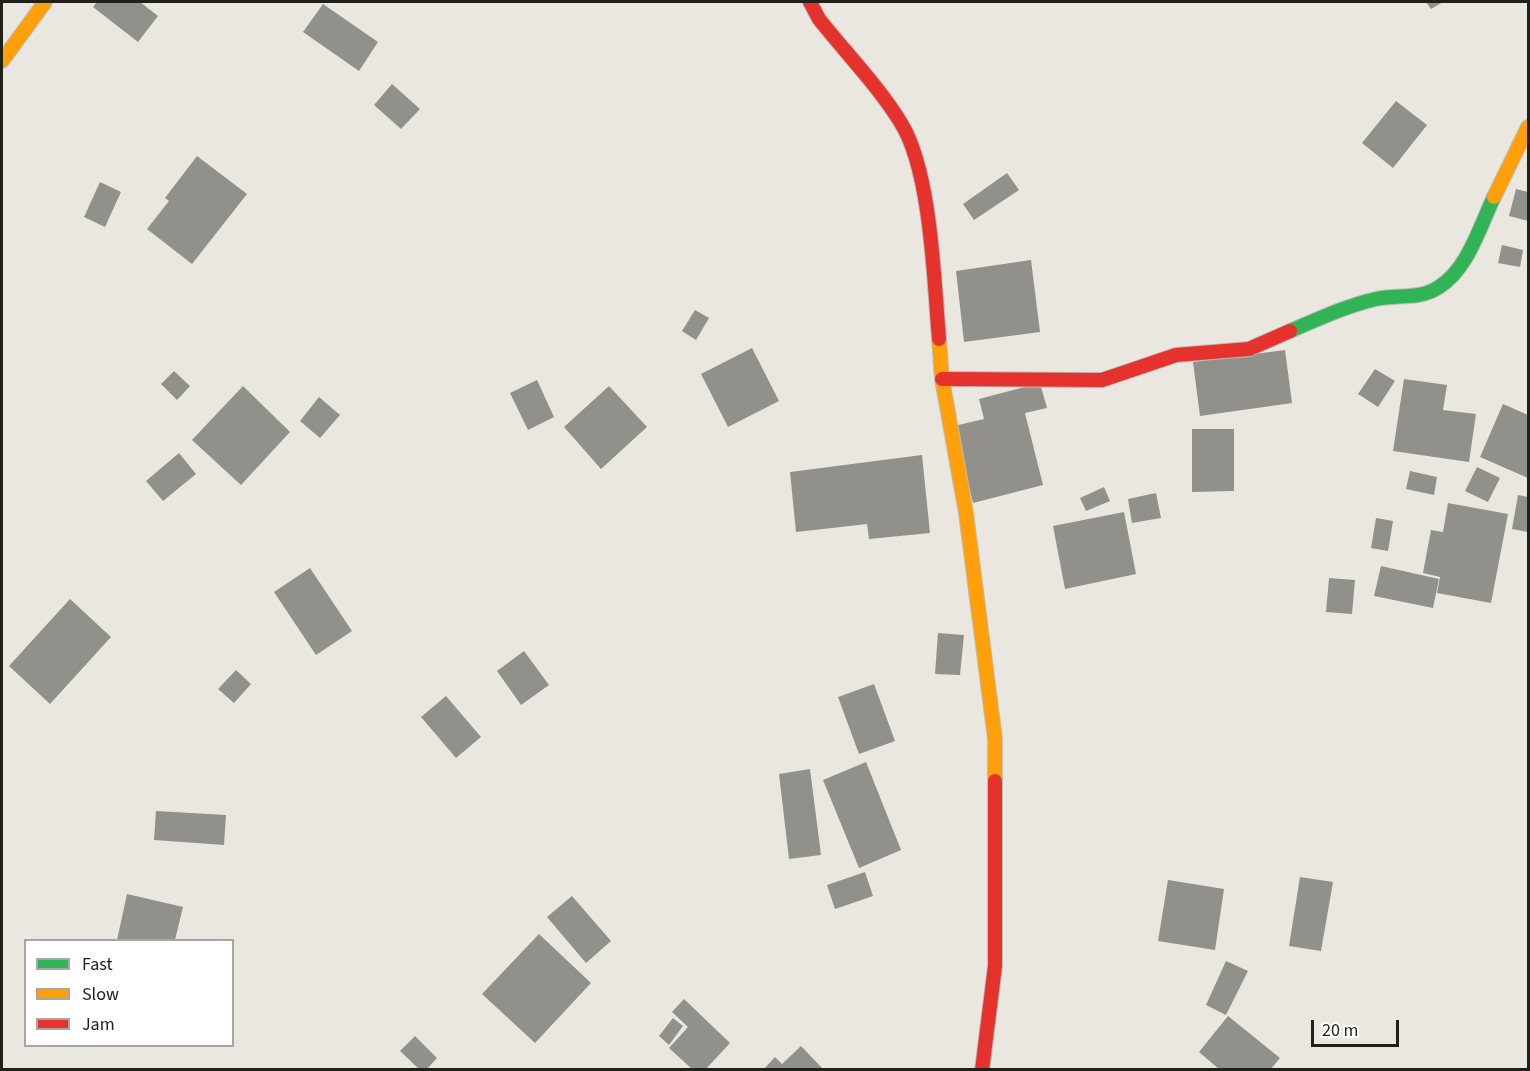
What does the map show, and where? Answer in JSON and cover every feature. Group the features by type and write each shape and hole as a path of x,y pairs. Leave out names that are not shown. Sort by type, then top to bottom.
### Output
{"street":[{"path":"2,61 45,2"},
{"path":"810,2 819,19 902,124 919,165 931,251 942,379 966,513 995,739 997,850 995,966 982,1070"},
{"path":"942,379 1102,380 1176,355 1249,350 1349,306 1380,298 1418,296 1440,287 1463,263 1528,127"}],"building":[{"path":"97,2 140,2 158,16 138,42 93,7"},
{"path":"1426,2 1443,2 1431,9"},
{"path":"323,4 378,42 359,71 303,32"},
{"path":"392,84 420,109 401,129 374,105"},
{"path":"1396,101 1427,125 1393,168 1362,143"},
{"path":"197,156 247,194 192,264 147,229 169,201 165,198"},
{"path":"1007,173 1019,190 974,220 963,204"},
{"path":"100,182 121,192 105,227 84,217"},
{"path":"1516,189 1528,192 1528,221 1509,216"},
{"path":"1502,245 1523,250 1520,267 1498,263"},
{"path":"1031,260 1040,332 964,342 956,271"},
{"path":"695,310 709,318 696,340 682,331"},
{"path":"752,348 779,401 728,427 701,374"},
{"path":"1285,350 1292,403 1200,416 1193,362"},
{"path":"1375,369 1395,381 1378,407 1358,394"},
{"path":"174,371 190,386 177,400 161,384"},
{"path":"1404,379 1447,385 1443,410 1476,414 1469,462 1393,451"},
{"path":"537,380 554,417 528,430 510,393"},
{"path":"1040,383 1047,408 1025,413 1043,485 973,503 954,426 984,419 979,399"},
{"path":"243,386 290,432 241,485 192,440"},
{"path":"609,386 647,427 601,469 564,427"},
{"path":"319,397 340,415 320,438 300,421"},
{"path":"1503,404 1528,415 1528,478 1480,457"},
{"path":"1192,429 1234,429 1234,491 1192,492"},
{"path":"179,453 196,474 163,501 146,481"},
{"path":"922,455 930,533 869,539 867,524 796,532 790,472"},
{"path":"1477,467 1500,478 1488,502 1465,491"},
{"path":"1410,471 1437,477 1434,495 1406,489"},
{"path":"1104,487 1110,501 1086,511 1080,498"},
{"path":"1156,493 1161,518 1132,523 1128,499"},
{"path":"1518,495 1528,497 1528,532 1512,529"},
{"path":"1448,503 1508,514 1491,603 1437,593 1440,577 1423,573 1431,530 1443,532"},
{"path":"1124,512 1136,574 1065,589 1053,526"},
{"path":"1376,518 1393,521 1388,551 1371,548"},
{"path":"1381,566 1439,579 1433,608 1374,596"},
{"path":"310,568 352,631 316,655 274,592"},
{"path":"1329,578 1355,580 1352,614 1326,612"},
{"path":"70,599 111,637 50,704 9,666"},
{"path":"938,633 964,635 960,675 935,674"},
{"path":"524,651 549,685 521,705 497,671"},
{"path":"236,670 251,684 234,703 218,689"},
{"path":"874,684 895,741 859,754 838,697"},
{"path":"446,696 481,737 456,758 421,717"},
{"path":"866,762 901,850 859,868 823,780"},
{"path":"810,769 821,855 789,859 779,774"},
{"path":"156,811 226,815 224,845 154,840"},
{"path":"865,872 873,896 835,909 827,885"},
{"path":"1300,877 1333,882 1321,951 1289,946"},
{"path":"1168,880 1224,889 1215,950 1158,941"},
{"path":"127,894 183,907 175,939 117,939"},
{"path":"572,896 611,941 586,963 547,917"},
{"path":"539,934 591,983 535,1043 482,994"},
{"path":"1226,961 1248,971 1226,1015 1206,1005"},
{"path":"684,999 730,1043 705,1070 693,1070 669,1048 688,1027 672,1012"},
{"path":"1228,1016 1280,1058 1270,1070 1220,1070 1199,1052"},
{"path":"673,1018 683,1026 669,1045 659,1036"},
{"path":"415,1036 437,1058 426,1070 420,1070 400,1051"},
{"path":"801,1046 824,1070 763,1070 775,1057 782,1064"}],"traffic: fast":[{"path":"1290,331 1365,302 1424,294 1439,287 1458,269 1465,258 1494,197"}],"traffic: slow":[{"path":"2,61 45,2"},
{"path":"1494,197 1528,127"},
{"path":"939,339 942,379 966,513 995,739 995,781"}],"traffic: jam":[{"path":"810,2 819,19 893,110 911,144 925,197 933,258 939,339"},
{"path":"942,379 1102,380 1176,355 1249,349 1290,331"},
{"path":"982,1070 995,966 995,781"}]}
